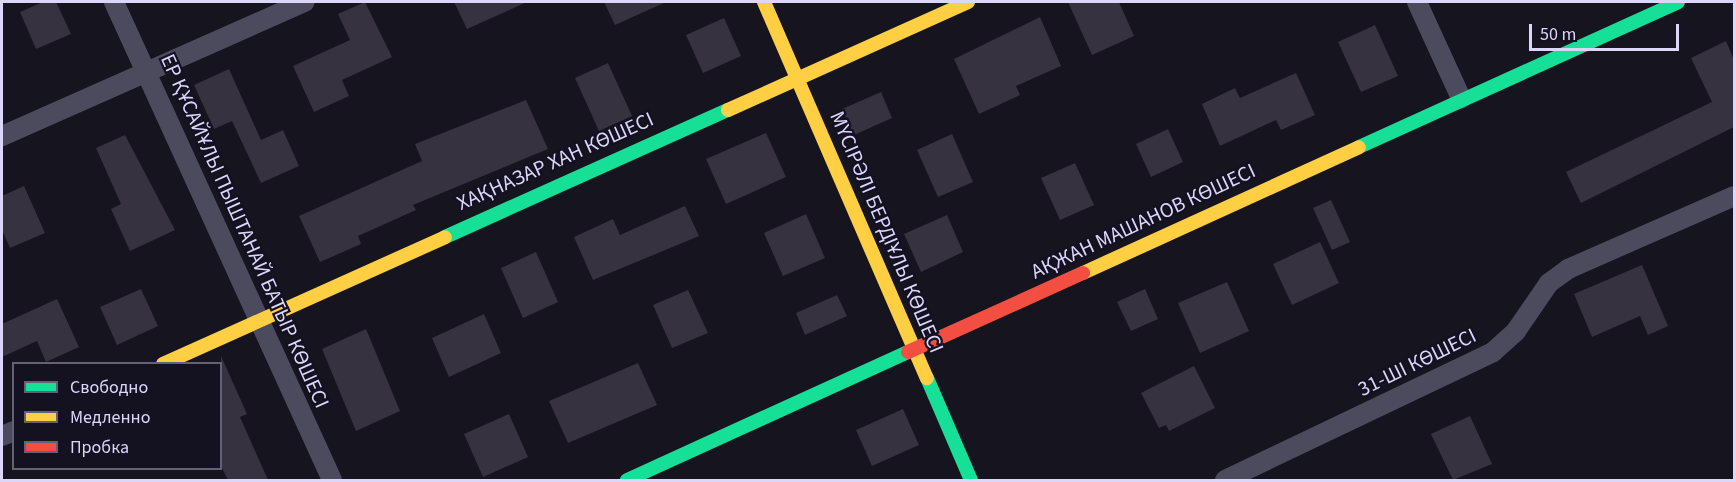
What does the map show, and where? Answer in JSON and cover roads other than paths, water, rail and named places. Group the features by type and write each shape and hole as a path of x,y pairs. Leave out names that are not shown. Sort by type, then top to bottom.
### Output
{"street":[{"name":"ЕР ҚҰСАЙҰЛЫ ПЫШТАНАЙ БАТЫР КӨШЕСІ","path":"114,2 332,480"},
{"path":"2,136 305,2"},
{"name":"МҮСІРӘЛІ БЕРДІҰЛЫ КӨШЕСІ","path":"764,2 971,480"},
{"name":"ХАҚНАЗАР ХАН КӨШЕСІ","path":"165,362 968,2"},
{"path":"1417,2 1461,98"},
{"name":"АҚЖАН МАШАНОВ КӨШЕСІ","path":"627,480 915,351 1461,98 1678,2"},
{"name":"31-ШІ КӨШЕСІ","path":"1225,480 1493,352 1515,331 1549,283 1568,269 1734,196"}]}
